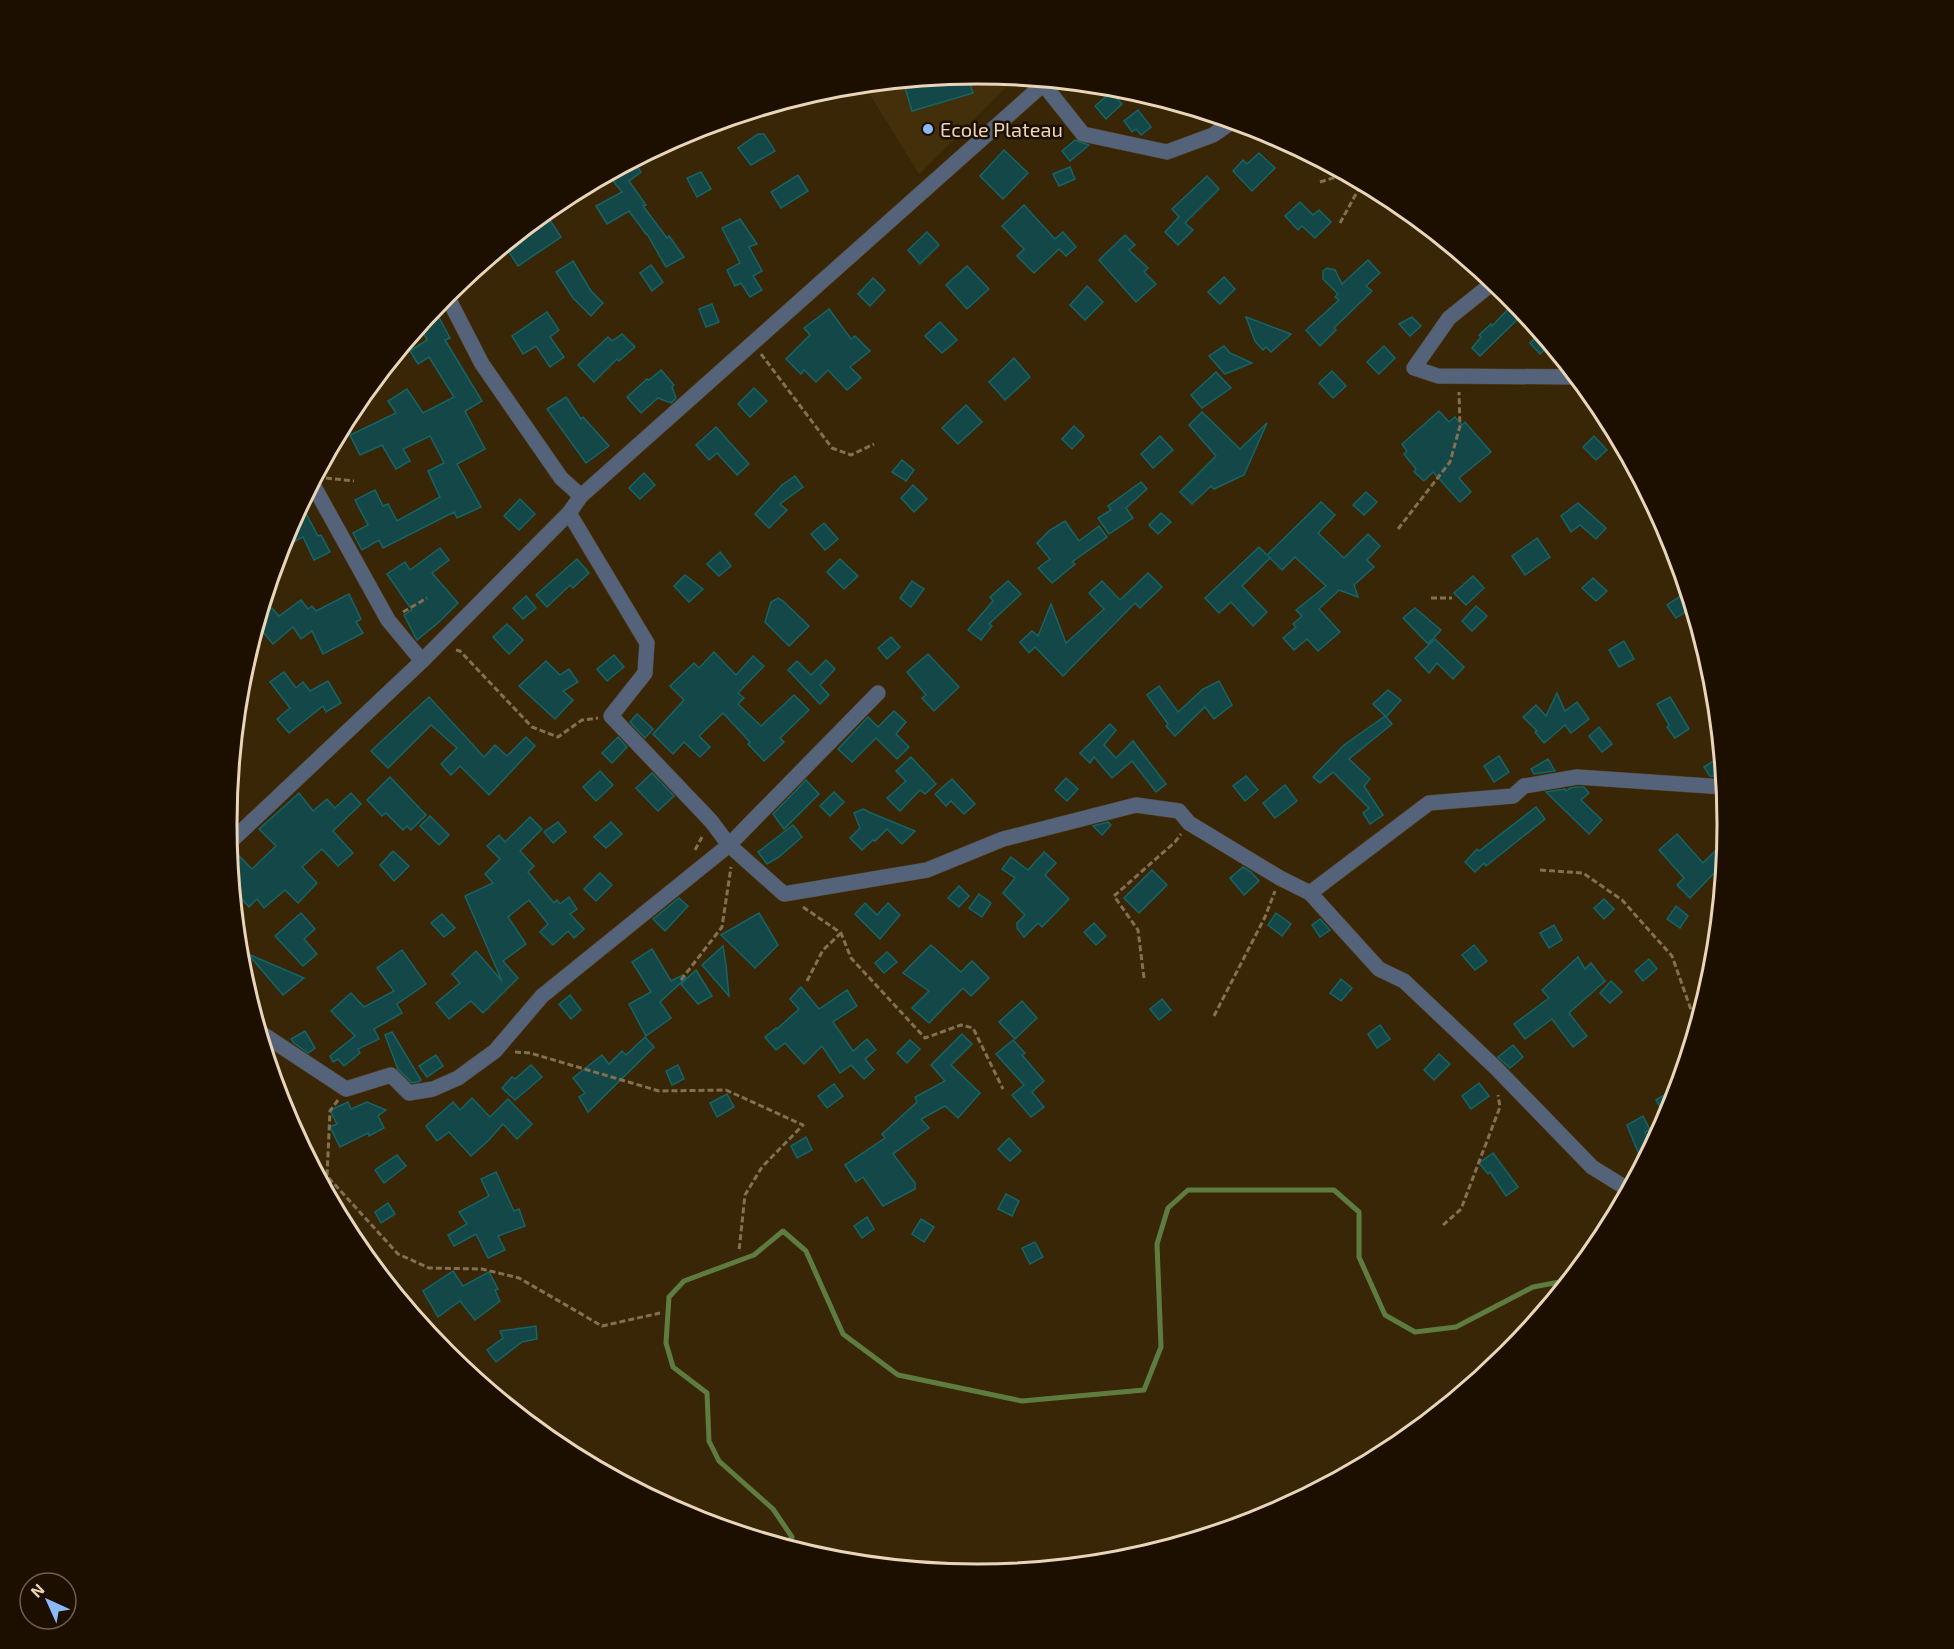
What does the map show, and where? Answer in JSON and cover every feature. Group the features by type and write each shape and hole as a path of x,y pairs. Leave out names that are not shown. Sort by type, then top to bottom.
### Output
{"street":[{"path":"237,835 422,661 569,513 581,496 1039,87"},
{"path":"1049,88 1083,134 1167,152 1213,135 1224,127"},
{"path":"1487,288 1449,318 1414,368 1438,376 1566,377"},
{"path":"451,303 482,364 561,478 581,496"},
{"path":"320,484 388,620 422,661"},
{"path":"569,513 646,643 645,673 611,716 711,821 729,844 784,894 927,870 1003,839 1136,805 1179,811 1189,823 1280,878 1310,893 1379,969 1404,981 1496,1068 1592,1167 1623,1186"},
{"path":"269,1038 346,1089 392,1075 410,1093 433,1089 458,1078 495,1051 542,996 729,844 878,693"},
{"path":"1310,893 1429,803 1513,795 1524,786 1577,777 1716,786"}],"path":[{"path":"1320,182 1336,177"},
{"path":"1340,223 1358,190"},
{"path":"753,343 832,448 851,455 874,444"},
{"path":"1398,529 1450,462 1460,426 1458,397 1463,376"},
{"path":"322,481 354,481"},
{"path":"388,620 427,598"},
{"path":"1431,598 1452,598"},
{"path":"436,646 460,651 532,727 558,737 582,720 611,716"},
{"path":"1144,978 1138,930 1114,896 1175,842 1189,823"},
{"path":"681,980 722,927 731,869 729,844"},
{"path":"1540,870 1583,873 1622,900 1672,956 1692,1014"},
{"path":"1214,1016 1264,917 1280,878"},
{"path":"784,894 841,933 851,958 925,1038 961,1025 973,1028 1003,1089"},
{"path":"807,981 823,950 841,933"},
{"path":"495,1051 530,1053 659,1091 726,1090 803,1125 762,1167 745,1195 739,1251"},
{"path":"1443,1225 1461,1209 1500,1107 1496,1068"},
{"path":"346,1089 330,1111 327,1176 398,1254 429,1268 482,1269 519,1278 602,1326 660,1314"}],"shaded area":[{"name":"Ecole Plateau","path":"1009,85 919,174 868,92 929,86"}],"building":[{"path":"970,84 973,93 912,111 905,88"},
{"path":"1107,96 1116,97 1122,104 1106,119 1095,106"},
{"path":"1138,110 1151,127 1141,135 1136,129 1132,132 1124,121"},
{"path":"758,134 764,134 775,151 751,165 738,148"},
{"path":"1075,140 1089,145 1070,161 1062,151"},
{"path":"1004,150 1028,173 1003,199 980,176"},
{"path":"1259,153 1275,168 1252,191 1233,171 1243,160 1247,164"},
{"path":"637,167 641,172 629,181 646,205 643,206 684,257 666,267 647,234 629,211 607,224 596,206 622,192 612,180"},
{"path":"1070,167 1075,179 1059,186 1053,174"},
{"path":"701,172 711,189 697,197 687,178"},
{"path":"798,175 808,191 781,208 771,192"},
{"path":"1207,176 1219,189 1185,223 1193,230 1178,245 1165,232 1179,217 1172,209"},
{"path":"1300,202 1313,215 1319,210 1331,222 1315,238 1302,226 1298,230 1285,216"},
{"path":"1024,205 1055,239 1063,232 1076,247 1066,256 1059,249 1034,273 1017,256 1024,249 1002,226"},
{"path":"740,219 757,244 749,247 762,271 753,276 762,290 750,297 741,283 735,286 727,270 740,263 722,228"},
{"path":"550,220 561,237 518,266 509,252"},
{"path":"927,232 939,245 920,264 908,250"},
{"path":"1125,235 1135,245 1129,250 1148,268 1144,272 1156,284 1136,302 1099,260"},
{"path":"1368,260 1380,273 1366,286 1372,291 1334,328 1336,330 1320,346 1306,330 1339,300 1335,297 1338,294 1323,279 1323,271 1327,268 1335,270 1342,284"},
{"path":"573,261 591,291 603,303 591,316 573,298 556,272"},
{"path":"651,265 663,282 652,291 640,273"},
{"path":"967,266 989,289 967,309 946,285"},
{"path":"1224,277 1235,289 1220,304 1208,292"},
{"path":"873,278 885,290 870,306 858,294"},
{"path":"1087,286 1103,302 1085,320 1070,305"},
{"path":"712,304 719,322 706,327 699,309"},
{"path":"829,309 851,339 855,336 870,351 850,367 861,378 847,390 828,370 816,382 804,370 801,374 786,359 810,335 804,328"},
{"path":"1508,309 1518,319 1480,356 1472,348 1481,337 1479,335 1491,324 1492,326"},
{"path":"547,312 559,330 550,337 564,357 550,367 536,346 523,354 512,336"},
{"path":"438,316 450,338 445,340 482,401 465,411 485,449 457,464 481,507 457,518 454,512 383,548 379,540 362,550 353,533 368,525 355,500 375,490 383,506 388,504 397,521 440,497 428,471 444,463 430,436 403,449 410,461 396,469 382,445 360,455 350,435 396,413 388,401 407,389 423,413 454,397 429,357 418,364 410,351 427,340 423,333"},
{"path":"1246,317 1291,334 1271,352 1266,347 1263,350 1255,341"},
{"path":"1412,317 1421,326 1410,336 1399,324"},
{"path":"940,322 957,340 942,353 925,336"},
{"path":"622,334 635,347 619,361 617,359 594,382 578,365 608,337 612,341"},
{"path":"1535,338 1545,349 1540,354 1530,343"},
{"path":"1224,346 1230,353 1252,363 1225,374 1209,356"},
{"path":"1384,346 1395,358 1379,374 1367,362"},
{"path":"1014,358 1030,377 1005,400 989,382"},
{"path":"661,370 674,385 672,387 676,398 671,403 658,398 641,413 627,397"},
{"path":"1332,371 1346,386 1333,398 1319,383"},
{"path":"1216,372 1231,388 1202,408 1191,395"},
{"path":"754,388 767,401 750,417 738,404"},
{"path":"566,397 581,419 583,417 609,446 586,463 547,409"},
{"path":"966,405 982,422 958,444 942,428"},
{"path":"1439,411 1449,422 1455,417 1462,425 1465,422 1491,452 1459,478 1471,492 1460,502 1433,472 1424,481 1414,472 1416,469 1404,454 1407,451 1402,444"},
{"path":"1202,412 1240,449 1267,423 1244,475 1214,489 1211,486 1192,504 1180,492 1216,456 1189,425"},
{"path":"1074,426 1084,436 1072,449 1062,439"},
{"path":"716,427 749,464 737,475 717,453 709,460 696,445"},
{"path":"1160,436 1173,450 1153,468 1141,454"},
{"path":"1594,436 1607,450 1596,460 1583,447"},
{"path":"902,460 914,470 906,481 892,472"},
{"path":"644,473 655,485 640,499 629,488"},
{"path":"795,476 803,487 780,504 787,510 769,528 755,514 782,485"},
{"path":"1141,482 1147,489 1126,508 1133,518 1109,534 1098,518 1111,510 1108,506"},
{"path":"913,485 927,499 914,512 901,498"},
{"path":"1366,492 1377,502 1364,515 1353,505"},
{"path":"520,499 535,514 519,530 504,516"},
{"path":"1321,502 1335,515 1318,533 1344,558 1368,534 1380,546 1367,560 1374,567 1354,585 1358,597 1339,590 1319,609 1340,632 1318,651 1307,639 1294,650 1283,638 1296,627 1293,624 1302,616 1296,610 1326,586 1295,557 1282,570 1270,558 1242,586 1267,612 1253,626 1231,602 1219,613 1205,598 1259,547 1267,555"},
{"path":"1578,503 1606,528 1596,539 1580,525 1571,532 1561,516"},
{"path":"306,513 330,552 314,560 303,537 292,543"},
{"path":"1161,513 1171,522 1158,534 1149,525"},
{"path":"1065,521 1079,541 1099,526 1107,537 1072,562 1075,564 1052,583 1038,568 1050,559 1037,543 1050,530"},
{"path":"824,523 838,539 825,550 811,534"},
{"path":"1537,538 1550,557 1525,575 1512,556"},
{"path":"440,548 449,560 432,573 458,603 417,640 404,615 412,610 387,574 405,562 410,570"},
{"path":"720,552 731,566 719,576 707,564"},
{"path":"577,559 589,573 573,588 570,585 547,607 536,595"},
{"path":"840,559 858,576 844,589 827,572"},
{"path":"1148,573 1162,587 1140,608 1135,603 1063,676 1035,647 1029,653 1020,642 1032,631 1038,636 1051,604 1066,643 1104,609 1089,593 1102,581 1120,600"},
{"path":"685,575 703,589 689,602 674,586"},
{"path":"1473,576 1484,588 1466,605 1454,593"},
{"path":"1593,578 1607,591 1596,601 1582,588"},
{"path":"912,581 924,589 911,607 900,598"},
{"path":"1008,581 1021,594 989,624 992,626 981,640 968,630 993,601 990,597"},
{"path":"349,594 361,619 356,622 363,633 323,654 312,631 301,639 293,627 273,644 262,631 268,611 272,608 279,616 301,600 308,609 312,606 316,611"},
{"path":"526,596 536,608 523,619 513,608"},
{"path":"1681,596 1686,612 1676,618 1667,605"},
{"path":"778,598 809,626 789,646 765,622 771,602"},
{"path":"1476,606 1487,616 1472,631 1462,621"},
{"path":"1415,608 1441,630 1428,644 1403,618"},
{"path":"507,624 523,640 509,654 493,637"},
{"path":"891,637 900,647 887,659 878,648"},
{"path":"1435,639 1464,667 1453,679 1437,663 1429,673 1415,658"},
{"path":"1624,641 1634,659 1619,667 1609,650"},
{"path":"714,652 736,675 753,656 764,666 738,693 744,698 738,704 761,726 794,695 809,710 780,738 784,742 764,761 723,713 699,736 710,747 700,757 684,742 673,754 653,734 684,700 670,686 694,663 699,668"},
{"path":"928,654 959,687 934,711 922,698 926,695 907,672"},
{"path":"614,655 624,667 607,681 597,669"},
{"path":"826,660 835,669 820,685 829,695 820,704 788,670 797,661 811,675"},
{"path":"546,661 560,675 569,669 578,682 563,691 573,700 555,719 519,686"},
{"path":"284,672 296,688 303,682 310,691 328,681 341,703 326,712 323,706 289,733 277,719 290,708 270,682"},
{"path":"1219,681 1232,705 1214,719 1205,707 1175,736 1147,695 1159,686 1178,712 1203,689"},
{"path":"1388,690 1401,700 1386,717 1392,724 1349,759 1370,779 1364,786 1383,815 1370,824 1363,813 1369,808 1333,772 1320,783 1313,777 1344,745 1385,716 1373,704"},
{"path":"1557,693 1565,711 1577,702 1589,719 1571,733 1565,725 1544,743 1535,732 1537,731 1523,717 1536,705 1546,716"},
{"path":"429,697 484,757 495,745 507,756 526,737 535,746 489,795 460,766 451,775 441,764 457,748 431,725 388,768 371,751"},
{"path":"1670,697 1689,729 1675,738 1667,727 1669,725 1657,704"},
{"path":"894,711 906,722 896,734 909,747 897,759 876,738 852,762 838,749 868,717 878,727"},
{"path":"637,714 653,729 645,738 630,722"},
{"path":"1110,724 1116,730 1104,745 1116,758 1133,741 1166,784 1156,792 1132,761 1112,778 1094,757 1090,763 1080,753"},
{"path":"1599,727 1612,744 1602,752 1589,736"},
{"path":"618,737 627,747 612,763 602,753"},
{"path":"1499,756 1509,772 1494,782 1484,766"},
{"path":"911,757 936,784 925,794 920,790 900,811 887,798 906,781 896,771"},
{"path":"1548,759 1555,771 1534,774 1531,769"},
{"path":"1714,760 1716,777 1710,776 1704,767"},
{"path":"600,771 613,785 596,801 583,787"},
{"path":"652,773 674,796 658,811 636,788"},
{"path":"1246,776 1258,790 1245,801 1233,786"},
{"path":"390,777 426,815 411,830 407,826 403,830 386,813 382,816 367,800"},
{"path":"1066,778 1078,789 1067,801 1055,790"},
{"path":"952,779 975,804 964,814 951,801 946,806 935,794"},
{"path":"806,780 819,794 784,829 773,814"},
{"path":"1285,785 1297,801 1275,818 1263,803"},
{"path":"1584,787 1589,793 1581,800 1602,820 1589,834 1546,792 1565,789 1566,791"},
{"path":"834,792 844,802 830,816 820,806"},
{"path":"299,793 313,811 327,799 335,808 351,793 361,804 333,831 353,853 338,866 322,849 302,867 317,883 298,903 285,890 264,908 257,899 249,907 241,898 238,855 252,869 276,846 259,829"},
{"path":"1536,807 1545,819 1486,866 1484,863 1475,872 1465,862 1477,849 1479,851"},
{"path":"863,809 915,831 902,844 887,829 862,850 850,838 860,828 854,813"},
{"path":"430,816 449,835 439,845 420,826"},
{"path":"530,817 542,829 520,851 534,866 528,872 554,903 557,900 560,904 569,897 577,909 570,914 584,929 574,938 568,931 553,945 540,932 548,924 529,900 508,917 526,944 503,961 518,978 483,1013 471,1001 449,1019 436,1003 460,983 452,974 476,951 502,981 465,896 493,883 485,874 500,859 487,846 499,835 505,842"},
{"path":"558,822 566,832 553,843 544,832"},
{"path":"611,822 622,834 606,848 594,837"},
{"path":"1108,822 1111,825 1102,835 1093,826"},
{"path":"793,825 802,837 767,864 758,852"},
{"path":"1677,834 1703,863 1717,849 1716,871 1690,898 1677,885 1684,878 1659,850"},
{"path":"393,851 409,866 394,881 380,865"},
{"path":"1044,852 1056,863 1045,875 1069,899 1042,927 1038,923 1024,937 1017,928 1017,923 1025,915 1003,893 1015,878 1002,869 1011,857 1028,870"},
{"path":"1243,867 1259,881 1244,895 1230,878"},
{"path":"1152,870 1167,885 1139,913 1124,898"},
{"path":"600,873 612,885 596,901 584,889"},
{"path":"959,886 969,896 959,907 948,898"},
{"path":"979,894 991,903 982,917 969,908"},
{"path":"679,898 688,906 665,931 653,919"},
{"path":"1604,899 1614,909 1604,919 1594,908"},
{"path":"865,903 877,915 888,903 900,915 880,939 855,914"},
{"path":"1676,906 1688,916 1680,928 1667,919"},
{"path":"301,913 315,929 304,939 317,954 303,966 275,936"},
{"path":"759,913 778,945 755,968 721,935"},
{"path":"1276,913 1291,924 1282,936 1268,925"},
{"path":"442,914 455,928 444,937 431,923"},
{"path":"1320,919 1330,930 1320,937 1312,925"},
{"path":"1094,923 1106,936 1096,945 1084,932"},
{"path":"1554,925 1562,940 1549,948 1540,933"},
{"path":"931,945 961,972 972,961 989,978 971,996 963,988 929,1023 912,1008 929,991 903,973"},
{"path":"1474,945 1487,961 1475,970 1462,955"},
{"path":"723,946 726,965 729,996 702,965"},
{"path":"652,949 671,981 683,975 686,978 660,1002 671,1018 646,1036 629,1004 651,992 632,962"},
{"path":"402,950 426,984 397,1004 402,1013 374,1029 379,1039 358,1049 360,1053 344,1066 338,1059 333,1062 330,1056 355,1036 331,1011 351,993 364,1007 394,991 377,968"},
{"path":"887,952 897,962 884,973 875,963"},
{"path":"249,954 304,978 283,995 249,955"},
{"path":"1578,957 1585,969 1591,963 1605,981 1569,1013 1587,1036 1573,1047 1552,1019 1525,1039 1514,1024 1549,998 1542,990"},
{"path":"1649,959 1657,969 1643,981 1635,971"},
{"path":"696,970 712,996 698,1004 681,984"},
{"path":"1341,979 1352,988 1341,1001 1330,993"},
{"path":"1611,981 1622,992 1610,1003 1600,993"},
{"path":"801,987 819,1009 847,990 857,1006 833,1022 853,1051 867,1039 876,1050 865,1059 874,1070 864,1079 851,1065 840,1073 822,1046 804,1064 785,1043 776,1050 765,1037 799,1009 790,999"},
{"path":"570,995 581,1010 571,1019 559,1004"},
{"path":"1162,999 1171,1010 1159,1020 1150,1009"},
{"path":"1022,1001 1037,1018 1015,1039 999,1022"},
{"path":"1380,1025 1390,1039 1377,1048 1368,1034"},
{"path":"305,1031 315,1048 308,1053 291,1039"},
{"path":"392,1032 421,1080 418,1082 412,1083 398,1069 385,1035"},
{"path":"962,1034 972,1044 951,1065 980,1093 958,1118 945,1106 921,1119 929,1128 893,1154 915,1183 915,1189 883,1206 863,1177 856,1182 845,1165 885,1138 882,1134 917,1102 915,1097 945,1081 931,1065"},
{"path":"645,1037 654,1047 588,1112 579,1097 585,1093 573,1078 602,1055 609,1064 622,1051 626,1055"},
{"path":"910,1040 920,1049 907,1063 897,1053"},
{"path":"1013,1040 1025,1053 1022,1055 1044,1081 1032,1092 1044,1107 1031,1117 1012,1095 1024,1085 996,1054"},
{"path":"1513,1045 1523,1057 1510,1068 1498,1057"},
{"path":"1439,1054 1450,1064 1434,1080 1424,1070"},
{"path":"436,1055 443,1066 427,1077 419,1066"},
{"path":"531,1065 542,1077 515,1100 502,1088 512,1077 515,1079"},
{"path":"678,1065 684,1079 672,1085 666,1071"},
{"path":"1479,1083 1489,1096 1471,1109 1462,1096"},
{"path":"834,1084 843,1096 827,1108 818,1096"},
{"path":"727,1094 734,1107 717,1117 710,1103"},
{"path":"1666,1094 1661,1108 1656,1100"},
{"path":"472,1098 490,1117 508,1099 532,1124 517,1139 503,1124 471,1156 449,1132 437,1141 426,1126 453,1102 460,1110"},
{"path":"348,1102 351,1109 367,1102 386,1110 378,1116 384,1128 340,1147 330,1127 337,1124 330,1110"},
{"path":"1643,1116 1650,1130 1645,1132 1647,1138 1639,1155 1627,1125"},
{"path":"806,1137 812,1150 797,1158 791,1146"},
{"path":"1009,1138 1021,1151 1010,1161 998,1149"},
{"path":"1493,1153 1518,1187 1506,1196 1490,1172 1488,1174 1479,1163"},
{"path":"397,1155 406,1166 384,1183 375,1170"},
{"path":"496,1172 514,1211 519,1209 525,1226 498,1236 505,1250 488,1258 476,1234 454,1246 448,1235 467,1224 459,1212 489,1196 481,1179"},
{"path":"1006,1194 1019,1201 1012,1216 998,1209"},
{"path":"388,1203 395,1214 381,1223 375,1212"},
{"path":"867,1217 874,1229 862,1238 854,1226"},
{"path":"921,1219 934,1227 924,1242 912,1234"},
{"path":"1035,1242 1043,1257 1030,1264 1022,1248"},
{"path":"453,1271 463,1286 489,1272 498,1289 495,1290 500,1301 475,1320 460,1301 438,1317 423,1291"},
{"path":"536,1326 537,1339 522,1342 496,1362 487,1350 503,1338 500,1331"}],"waterway":[{"path":"789,1541 792,1537 773,1509 719,1461 709,1441 707,1393 673,1367 666,1343 669,1297 684,1281 754,1255 783,1231 806,1251 843,1334 898,1375 1022,1401 1144,1390 1161,1347 1157,1244 1168,1208 1188,1190 1334,1190 1359,1212 1359,1257 1385,1315 1415,1332 1456,1327 1533,1287 1558,1282"}],"place":[{"name":"Ecole Plateau","path":"928,129"}]}
